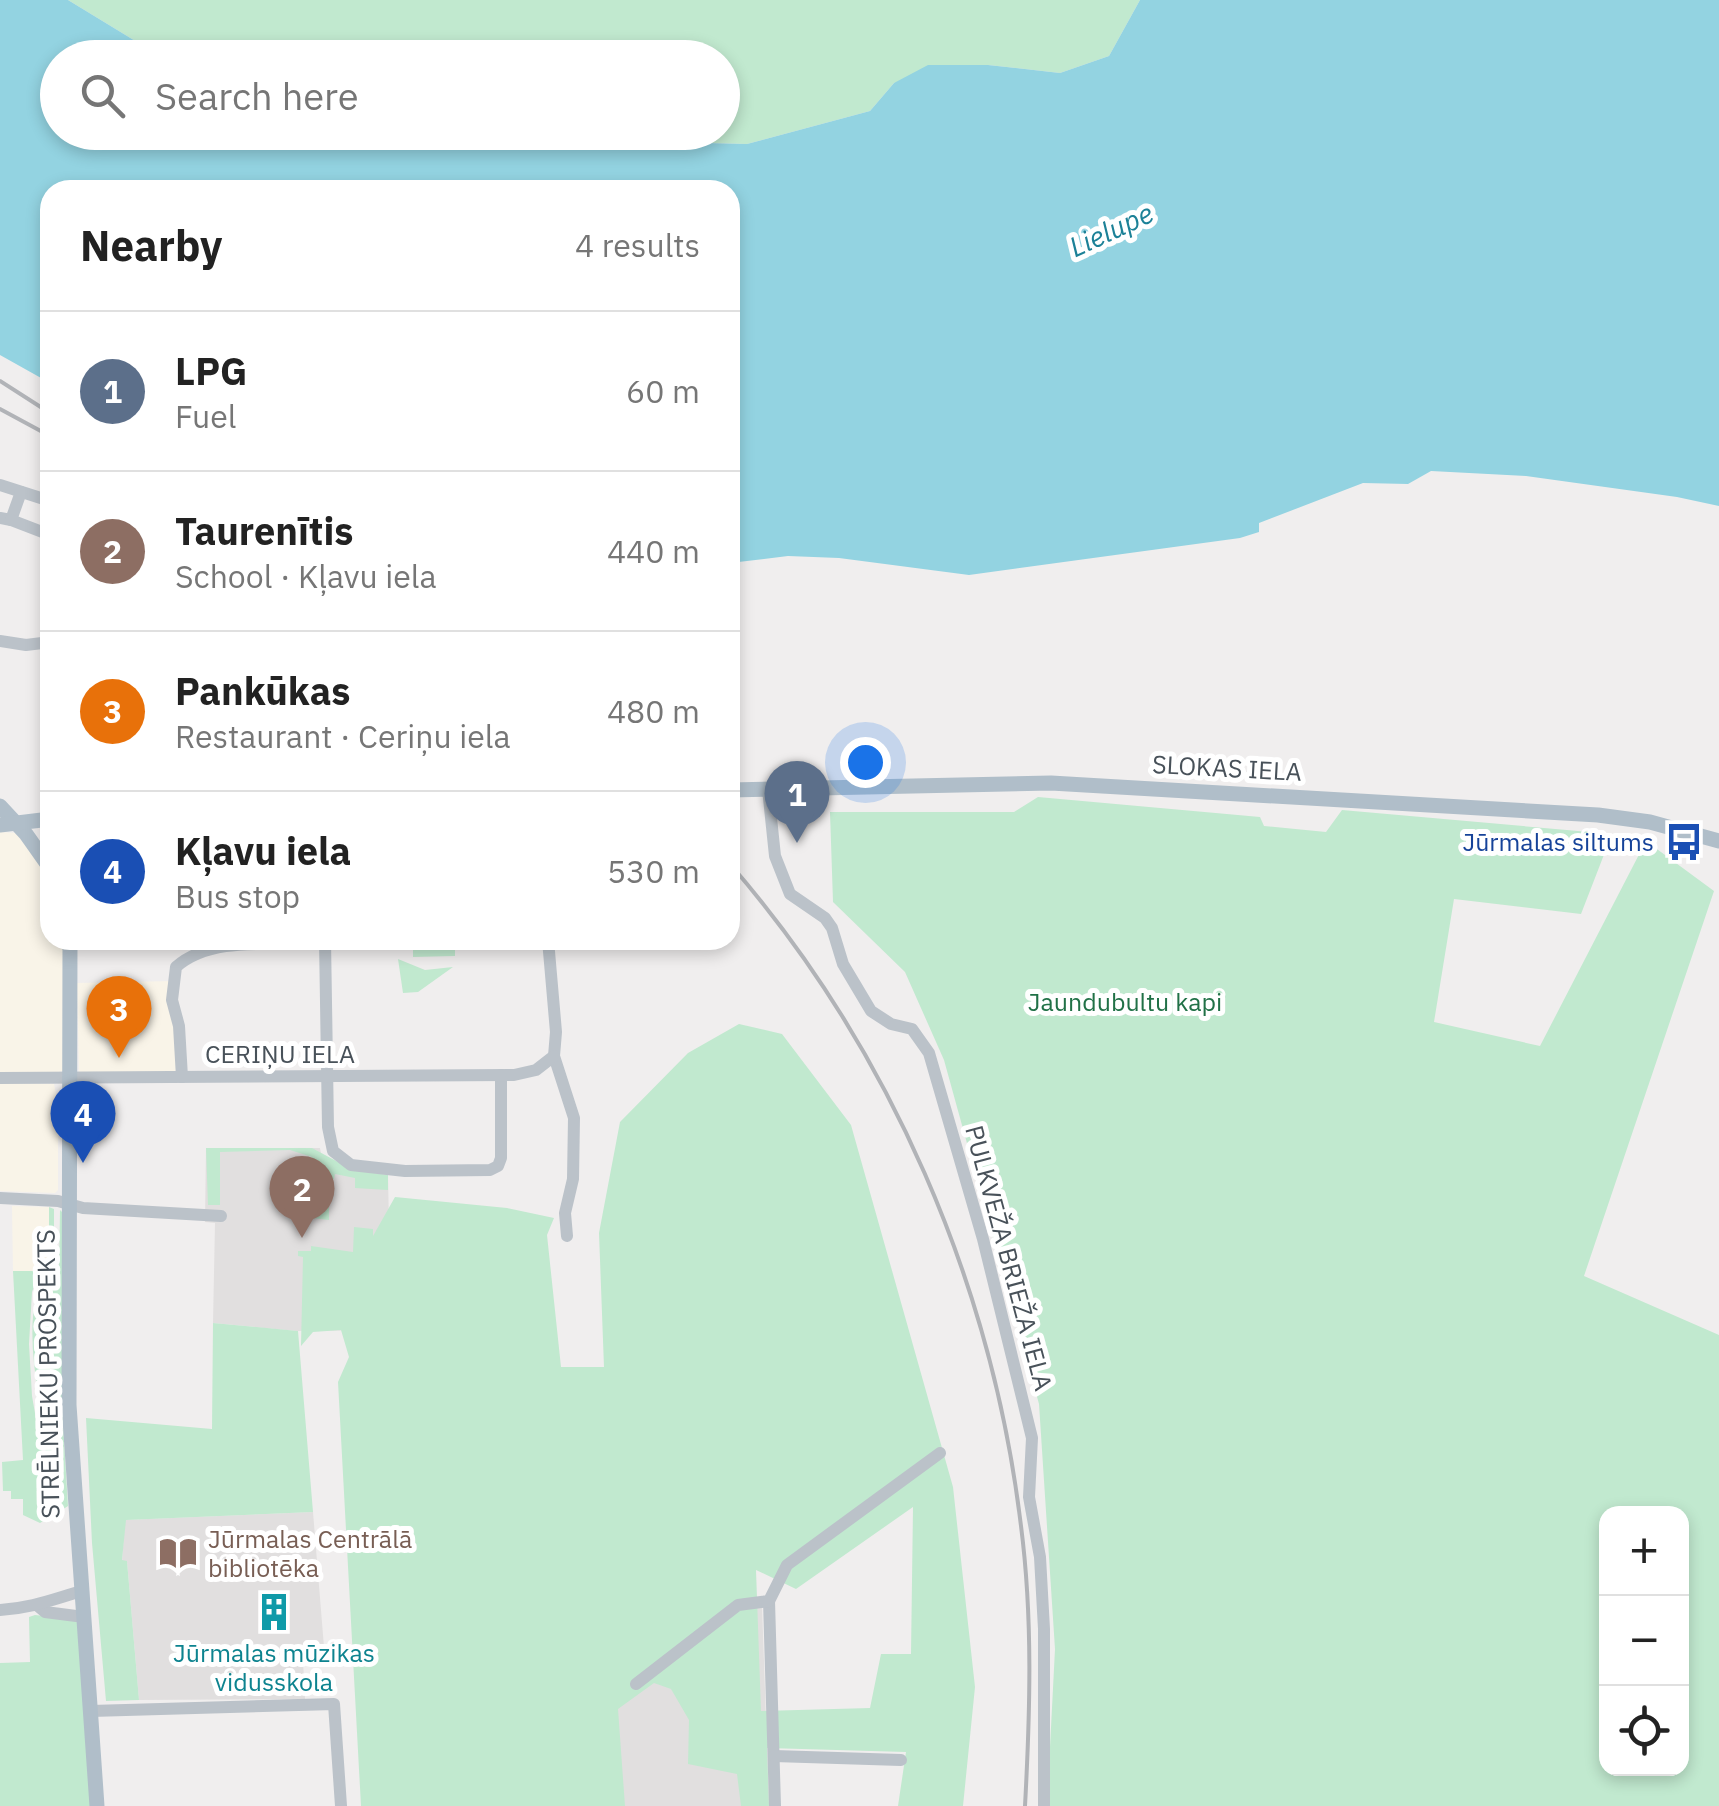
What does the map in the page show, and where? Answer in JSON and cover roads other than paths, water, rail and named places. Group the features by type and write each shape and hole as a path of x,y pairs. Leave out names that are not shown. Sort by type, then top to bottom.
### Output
{"main road":[{"name":"SLOKAS IELA","path":"740,790 1051,783 1598,814 1650,822 1719,841"},
{"path":"0,806 8,824 40,858"},
{"path":"8,824 40,820"},
{"name":"STRĒLNIEKU PROSPEKTS","path":"70,950 68,1406 97,1806"}],"street":[{"path":"0,485 40,498"},
{"path":"21,492 5,519 40,531"},
{"path":"0,641 40,643"},
{"name":"PULKVEŽA BRIEŽA IELA","path":"768,790 775,856 790,894 832,928 843,964 871,1011 880,1019 912,1030 929,1053 983,1239 1032,1438 1029,1497 1040,1557 1044,1629 1044,1806"},
{"path":"182,1077 180,1026 172,1000 176,967 186,958 210,950"},
{"path":"325,950 328,1127 333,1150 351,1165 405,1172 490,1170 498,1166 501,1075"},
{"path":"549,950 556,1032 554,1056 574,1118 567,1236"},
{"name":"CERIŅU IELA","path":"0,1078 501,1075 528,1073 554,1056"},
{"path":"0,1198 221,1216"},
{"path":"776,1806 769,1601 786,1565 940,1454"},
{"path":"0,1610 38,1607 82,1591"},
{"path":"636,1684 738,1605 769,1601"},
{"path":"38,1607 46,1612 84,1616"},
{"path":"91,1711 334,1704 340,1806"},
{"path":"774,1756 901,1760"}],"water":[{"name":"Lielupe","path":"0,0 68,0 134,40 40,40 40,150 740,150 740,144 870,111 894,83 928,65 988,65 1060,73 1109,56 1140,0 1719,0 1719,506 1526,476 1431,471 1408,484 1363,483 1259,523 1259,532 1240,538 969,575 839,558 788,556 740,562 740,180 40,180 40,377 0,355"}],"railway":[{"path":"0,381 40,407"},
{"path":"0,409 40,431"},
{"path":"740,876 787,935 839,1011 885,1091 925,1173 986,1346 1007,1436 1027,1596 1025,1806"}],"place":[{"name":"Jūrmalas siltums","path":"1684,842"},
{"name":"LPG","path":"797,843"},
{"name":"Pankūkas","path":"119,1058"},
{"name":"Kļavu iela","path":"83,1163"},
{"name":"Taurenītis","path":"302,1238"},
{"name":"Jūrmalas Centrālā bibliotēka","path":"178,1553"},
{"name":"Jūrmalas mūzikas vidusskola","path":"274,1612"}],"park label":[{"name":"Jaundubultu kapi","path":"1125,1002"}]}
